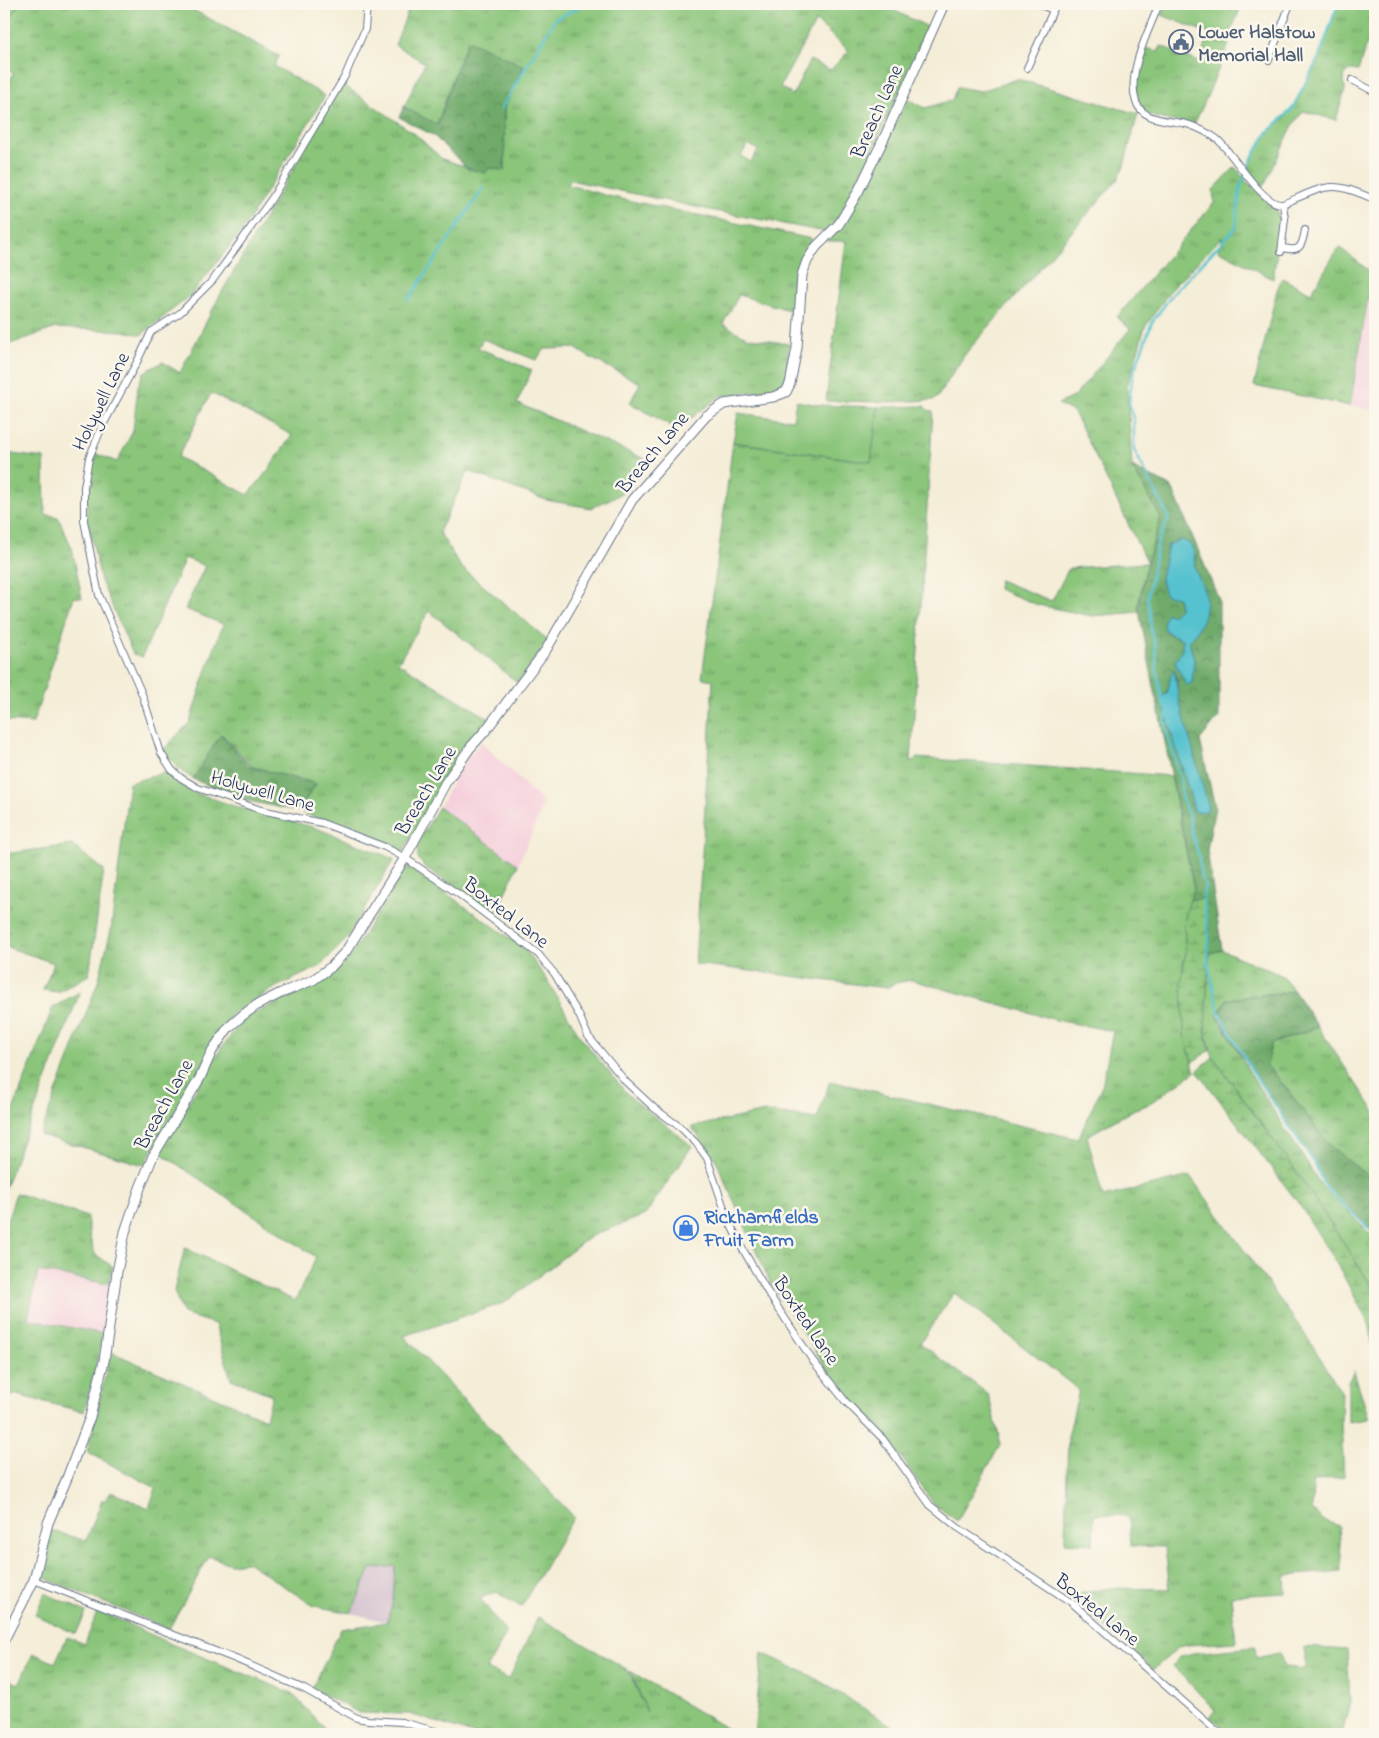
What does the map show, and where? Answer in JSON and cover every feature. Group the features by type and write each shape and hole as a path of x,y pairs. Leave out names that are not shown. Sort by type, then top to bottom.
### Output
{"street":[{"name":"Holywell Lane","path":"367,4 366,29 345,76 272,198 213,280 180,313 151,332 102,427 89,458 83,506 84,521 99,595 142,694 161,753 172,770 198,788 261,810 322,823 385,847 405,858"},
{"name":"Breach Lane","path":"4,1640 34,1580 48,1523 90,1417 106,1353 117,1272 125,1232 153,1156 200,1078 212,1051 228,1028 243,1015 257,1005 313,980 331,968 346,951 405,858 446,782 546,650 632,500 706,416 724,404 773,397 786,392 790,384 797,348 802,275 807,261 816,247 839,224 858,192 944,4"},
{"path":"1027,68 1054,7 1039,4"},
{"path":"1159,4 1141,51 1135,74 1133,90 1138,107 1147,115 1190,125 1216,139 1261,193 1271,202 1283,204 1321,188 1334,186 1354,190 1375,200"},
{"path":"1269,60 1290,4"},
{"path":"1352,80 1375,92"},
{"path":"1283,204 1285,219 1282,250 1298,249 1303,240 1305,230"},
{"name":"Boxted Lane","path":"405,858 460,895 538,954 554,973 579,1015 588,1036 626,1082 654,1108 680,1127 696,1143 707,1158 727,1217 742,1248 767,1291 813,1361 846,1402 883,1439 930,1505 957,1527 1072,1604 1220,1734"},
{"path":"34,1580 246,1664 304,1689 358,1718 402,1722 446,1734"}],"shaded area":[{"path":"1372,273 1375,276 1375,411 1350,406"},
{"path":"481,742 544,803 518,865 439,807 463,764"},
{"path":"38,1271 108,1284 104,1334 28,1319"},
{"path":"396,1566 393,1600 387,1622 351,1613 371,1569"}],"green space":[{"path":"4,4 18,4 7,26 4,16"},
{"path":"18,4 182,4 279,56 274,66 325,96 244,228 191,295 141,335 124,331 56,328 4,346 4,94 13,73 4,67 4,16 7,26"},
{"path":"407,4 889,4 887,7 928,27 871,154 838,218 826,232 710,210 570,180 568,185 612,197 812,239 797,266 795,312 739,295 723,324 746,337 789,344 787,378 777,389 720,396 677,429 630,403 640,383 575,348 545,349 536,360 483,339 478,348 532,370 517,403 647,460 623,493 591,508 546,500 468,471 439,532 461,567 549,641 518,683 429,611 398,663 490,719 453,762 403,852 298,811 316,784 252,767 222,734 193,779 180,770 163,750 190,722 223,624 185,609 205,566 185,558 142,657 133,654 101,581 87,518 87,486 94,453 117,462 133,431 138,386 144,372 163,362 180,373 219,297 342,84 415,134 442,159 485,173 489,168 505,169 504,108 524,66 455,72 437,125 404,107 425,63 395,45 410,6","holes":["816,21 849,51 830,70 810,60 793,95 780,87","748,144 758,150 751,162 741,156","211,393 292,435 269,469 248,495 178,457"]},
{"path":"1167,4 1242,4 1227,41 1162,15"},
{"path":"1338,4 1375,4 1375,18 1358,71 1351,70 1345,74 1343,82 1345,90 1336,120 1303,111 1292,127 1262,187 1248,170 1253,156 1268,132 1292,109 1319,57"},
{"path":"1209,35 1229,44 1194,124 1155,117 1146,112 1140,105 1137,87 1138,76 1147,48 1158,52 1161,46 1199,62"},
{"path":"468,40 524,66 504,108 505,170 489,168 485,173 467,168 434,136 399,117 404,107 438,125 455,72"},
{"path":"1017,79 1138,114 1123,169 1117,180 966,353 937,398 933,400 890,402 826,401 846,241 826,241 845,224 908,99 925,108 952,100 957,87 981,91"},
{"path":"1235,167 1246,181 1275,206 1281,223 1273,279 1218,250 1222,237 1172,288 1145,327 1127,387 1132,467 1161,518 1147,564 1138,606 1139,612 1092,616 1038,605 998,589 999,580 1052,601 1069,568 1147,563 1074,412 1058,404 1075,396 1130,329 1117,317 1214,203 1213,190"},
{"path":"1339,247 1372,273 1350,406 1254,386 1277,290 1282,278 1311,293"},
{"path":"796,401 819,405 878,407 871,462 733,442 738,413 793,420"},
{"path":"924,406 927,410 933,411 911,762 917,758 1171,776 1194,890 1184,926 1186,953 1183,965 1184,1034 1195,1072 1147,1105 1135,1109 1087,1136 1103,1197 1190,1176 1307,1337 1342,1393 1341,1423 1344,1476 1313,1482 1312,1509 1322,1520 1339,1526 1342,1571 1285,1576 1286,1593 1231,1596 1236,1642 1179,1647 1153,1670 1124,1642 1065,1597 1109,1588 1170,1589 1165,1547 1131,1546 1129,1516 1094,1514 1093,1544 1065,1542 1068,1437 1079,1390 954,1293 920,1343 988,1394 1001,1444 957,1521 934,1504 879,1426 844,1395 770,1282 714,1156 691,1127 765,1112 817,1119 830,1081 1078,1139 1102,1086 1113,1031 1056,1020 912,980 895,983 888,987 878,987 695,964 713,680 702,678 733,442 870,462 878,407"},
{"path":"4,453 44,458 45,514 58,517 72,548 82,598 74,597 33,723 4,721"},
{"path":"1132,467 1172,487 1219,600 1219,717 1200,740 1215,807 1207,850 1222,950 1210,953 1203,900 1190,900 1194,889 1138,606 1147,563 1161,518","holes":["1181,540 1195,553 1195,567 1199,580 1202,620 1197,631 1188,641 1194,660 1192,683 1181,673 1175,662 1182,650 1183,640 1167,633 1166,615 1172,615 1180,607 1178,597 1171,595 1163,588 1161,579 1168,545","1174,670 1182,715 1207,811 1195,812 1162,697 1167,694"]},
{"path":"221,734 249,766 316,784 298,811 242,800 193,779"},
{"path":"166,772 193,792 240,808 316,828 394,859 347,939 319,967 278,986 232,1014 144,1165 40,1135 98,982 111,930 129,783"},
{"path":"439,807 518,865 494,916 424,866 418,858 417,843"},
{"path":"72,845 104,870 89,975 58,992 43,990 54,963 4,946 4,854"},
{"path":"407,866 523,947 546,978 581,1038 628,1095 692,1146 645,1215 591,1236 504,1303 404,1336 574,1517 521,1607 496,1592 480,1598 506,1633 487,1669 509,1679 538,1617 628,1670 647,1712 630,1671 736,1734 473,1734 410,1714 360,1713 312,1689 341,1629 387,1622 393,1600 395,1566 371,1569 351,1613 314,1606 247,1562 230,1564 209,1556 169,1629 42,1577 50,1530 86,1541 102,1500 106,1500 111,1492 149,1508 156,1488 87,1452 111,1352 266,1419 272,1395 231,1379 215,1324 183,1314 174,1291 185,1248 295,1301 316,1257 159,1152 221,1048 245,1018 331,977 347,961"},
{"path":"1203,899 1210,936 1205,1029 1210,1050 1192,1062 1184,1034 1182,984 1186,953 1184,926 1190,900"},
{"path":"1222,950 1283,976 1294,991 1228,999 1217,1014 1254,1080 1321,1185 1375,1239 1375,1294 1368,1280 1302,1180 1213,1057 1205,1029 1205,1001 1210,953"},
{"path":"1294,991 1318,1027 1271,1044 1267,1066 1287,1089 1329,1145 1375,1182 1375,1234 1340,1202 1323,1183 1313,1161 1232,1041 1219,1013 1227,999"},
{"path":"80,992 4,1190 4,1129 53,1007"},
{"path":"1318,1027 1375,1112 1375,1182 1329,1145 1287,1089 1267,1066 1271,1044"},
{"path":"1213,1057 1302,1180 1368,1280 1375,1294 1375,1359 1370,1326 1335,1260 1299,1204 1197,1071"},
{"path":"16,1193 87,1217 90,1238 95,1254 113,1267 108,1284 38,1271 28,1319 104,1334 84,1412 13,1394 4,1410 4,1230"},
{"path":"1354,1371 1369,1419 1348,1422 1348,1382"},
{"path":"45,1593 86,1612 76,1634 35,1615"},
{"path":"98,1610 171,1644 292,1693 328,1733 334,1734 4,1734 4,1678 19,1684 33,1653 55,1663 67,1637 85,1644"},
{"path":"1255,1647 1256,1658 1279,1653 1285,1667 1305,1669 1305,1647 1347,1650 1350,1702 1342,1734 1231,1734 1210,1717 1215,1710 1173,1666 1179,1657 1193,1653"},
{"path":"762,1653 810,1675 905,1734 754,1734"}],"water":[{"path":"1181,540 1192,547 1195,568 1205,597 1203,618 1189,641 1194,660 1192,683 1186,685 1175,662 1182,650 1183,640 1170,634 1164,625 1166,614 1172,615 1180,607 1178,597 1166,595 1161,579 1168,545"},
{"path":"1174,670 1179,700 1208,805 1207,811 1195,812 1161,697 1167,694"}],"waterway":[{"path":"501,109 555,19 586,4"},
{"path":"1165,708 1157,672 1155,644 1151,632 1147,599 1158,542 1169,518 1134,450 1134,423 1129,402 1133,374 1152,322 1172,295 1236,227 1240,188 1253,156 1268,132 1292,109 1319,57 1338,4"},
{"path":"408,300 484,187"},
{"path":"1167,713 1165,722 1168,736 1180,778 1182,798 1189,816 1199,856 1201,877 1205,885 1203,899 1209,936 1208,964 1219,1013 1257,1079 1313,1161 1323,1183 1340,1202 1375,1234"}],"place":[{"name":"Lower Halstow Memorial Hall","path":"1181,42"},
{"name":"Rickhamfields Fruit Farm","path":"686,1228"}]}
